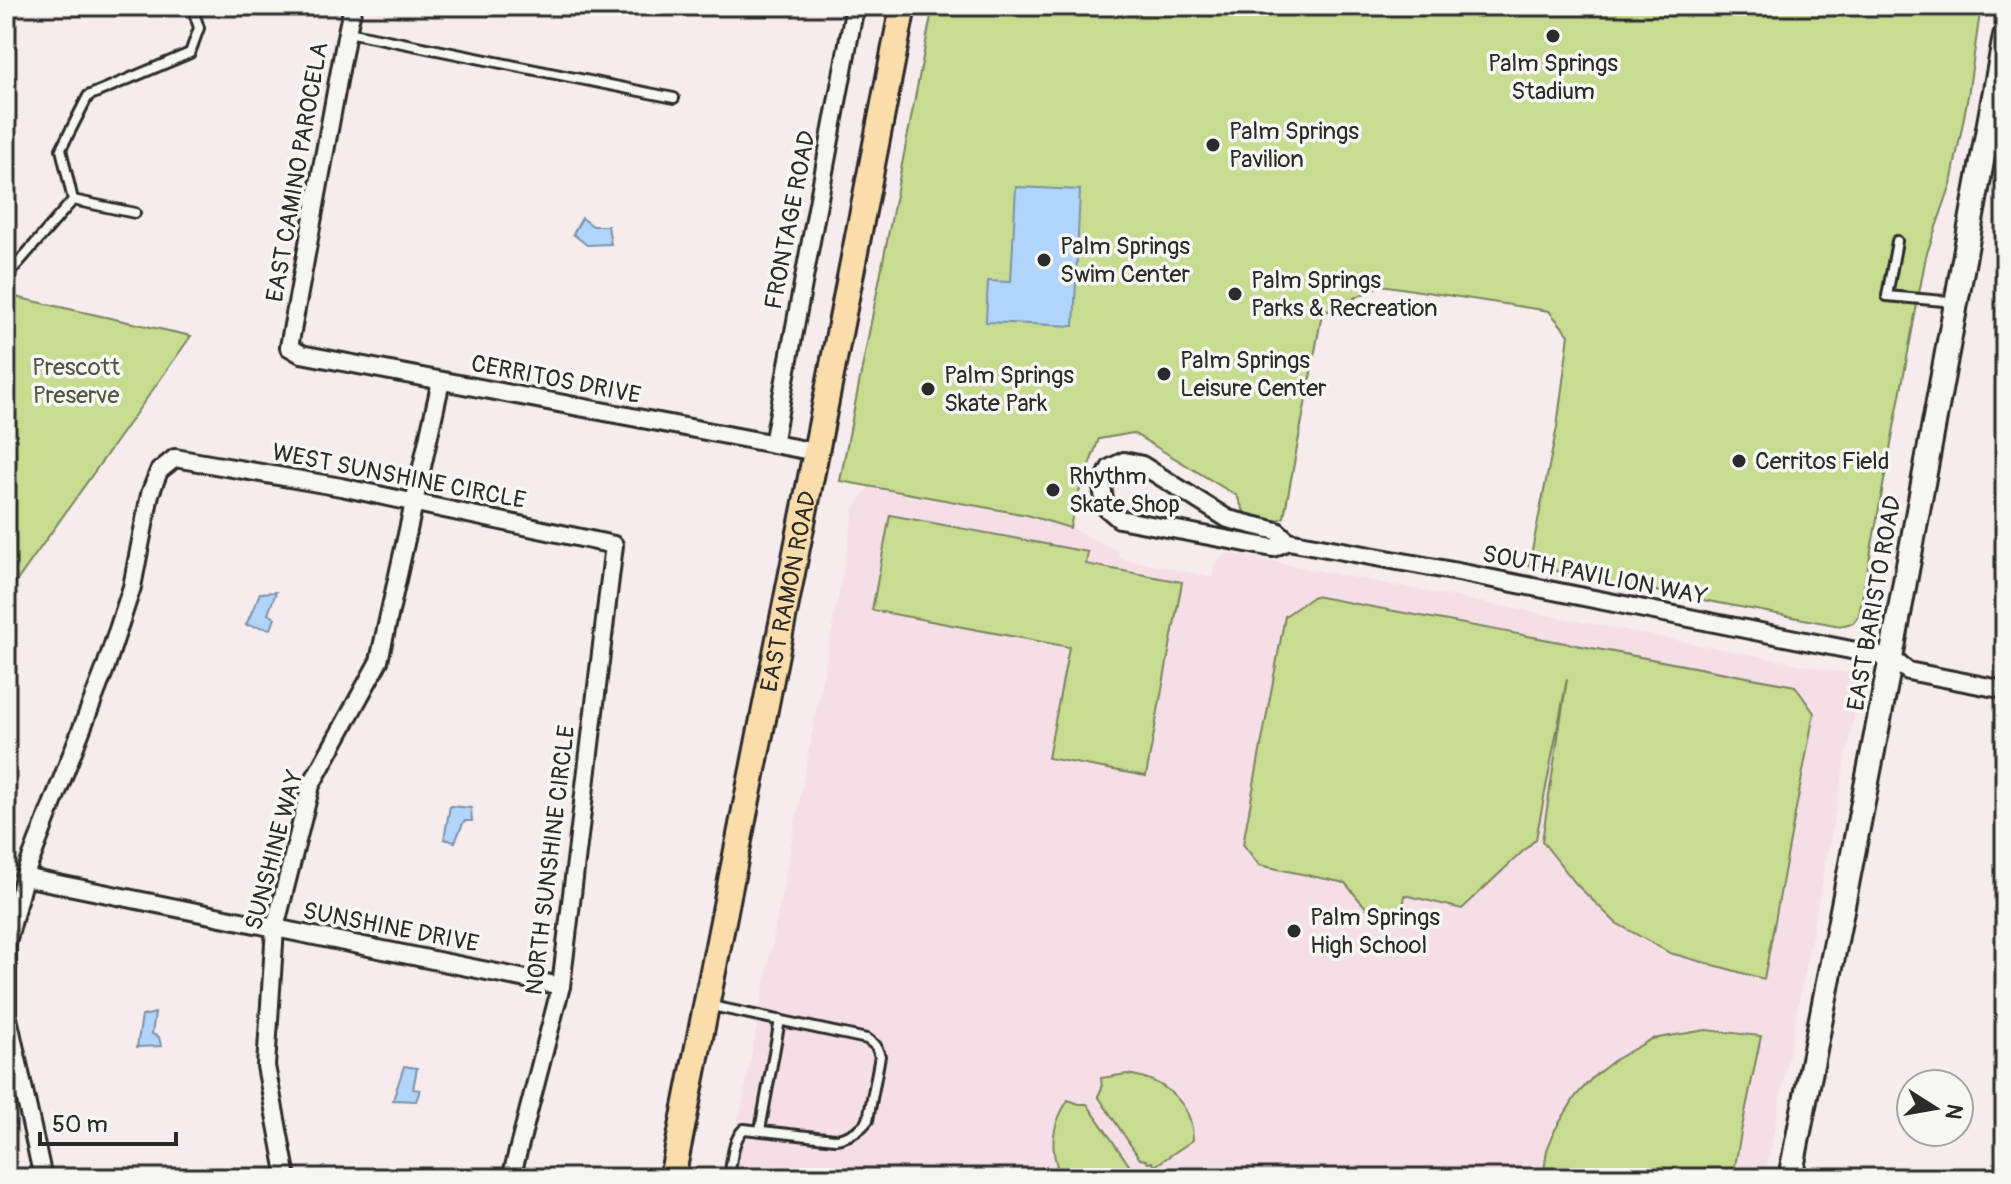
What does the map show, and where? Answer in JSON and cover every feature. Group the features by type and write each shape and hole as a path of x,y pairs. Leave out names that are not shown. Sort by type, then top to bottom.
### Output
{"main road":[{"name":"EAST RAMON ROAD","path":"672,1178 903,6"}],"street":[{"name":"EAST CAMINO PAROCELA","path":"289,347 353,6"},
{"name":"FRONTAGE ROAD","path":"773,444 855,6"},
{"name":"EAST BARISTO ROAD","path":"1790,1178 1956,303 2000,90 2005,36"},
{"name":"CERRITOS DRIVE","path":"289,347 301,354 816,452"},
{"path":"414,504 441,381"},
{"name":"WEST SUNSHINE CIRCLE","path":"24,877 110,655 132,587 150,494 159,471 175,458 341,487 614,545"},
{"name":"SOUTH PAVILION WAY","path":"1288,541 1273,548 1119,519 1105,507 1102,486 1110,468 1124,461 1142,465 1228,519 1277,531 1288,541 1891,658 1908,671 2005,690"},
{"name":"SUNSHINE WAY","path":"287,1178 266,1066 275,928 311,785 379,661 414,504"},
{"name":"NORTH SUNSHINE CIRCLE","path":"511,1178 561,986 614,545"},
{"path":"24,877 7,943 7,1013 43,1178"},
{"name":"SUNSHINE DRIVE","path":"24,877 561,986"}],"lane":[{"path":"73,200 61,149 88,96 190,53 199,28 192,6"},
{"path":"347,32 674,98"},
{"path":"73,200 135,213"},
{"path":"6,277 73,200"},
{"path":"1897,241 1887,296 1956,303"},
{"path":"705,1005 867,1039 876,1046 880,1056 865,1124 849,1135 835,1139 744,1129 738,1133 729,1178"},
{"path":"760,1130 780,1020"}],"shaded area":[{"name":"Palm Springs High School","path":"870,485 1027,515 1070,528 1118,551 1118,558 1212,577 1215,562 1228,553 1855,675 1860,684 1765,1178 728,1178 855,507"}],"green space":[{"path":"933,6 1981,6 1951,184 1926,256 1859,615 1853,623 1840,626 1529,565 1557,427 1569,335 1549,311 1381,285 1322,314 1284,517 1275,522 1246,516 1237,496 1133,433 1099,439 1075,503 1070,528 1027,515 840,481"},
{"name":"Prescott Preserve","path":"6,295 191,336 6,596"},
{"path":"890,515 1088,552 1086,564 1182,582 1146,776 1048,758 1069,647 872,610"},
{"path":"1314,596 1795,686 1814,713 1764,979 1670,953 1616,923 1577,885 1542,841 1567,679 1536,839 1462,909 1405,895 1401,921 1373,916 1345,883 1259,865 1243,844 1285,616"},
{"path":"1706,1030 1761,1036 1733,1178 1543,1178 1547,1150 1555,1130 1575,1097 1593,1077 1616,1059 1652,1039"},
{"path":"1127,1074 1152,1081 1174,1095 1188,1114 1192,1126 1193,1140 1155,1166 1140,1159 1098,1096 1102,1088 1101,1078"},
{"path":"1068,1100 1087,1104 1129,1165 1128,1178 1061,1178 1053,1147 1055,1128"}],"water":[{"path":"1016,187 1080,190 1074,326 986,322 988,281 1011,282"},
{"path":"582,218 593,226 608,226 611,244 587,245 573,234"},
{"path":"276,592 268,614 275,618 271,629 246,625 260,593"},
{"path":"450,806 471,808 472,821 464,821 455,842 444,839"},
{"path":"155,1013 152,1034 159,1037 161,1046 137,1047 142,1016"},
{"path":"404,1066 417,1068 413,1089 420,1090 416,1101 393,1100"}],"place":[{"name":"Palm Springs Stadium","path":"1553,36"},
{"name":"Palm Springs Pavilion","path":"1213,145"},
{"name":"Palm Springs Swim Center","path":"1044,260"},
{"name":"Palm Springs Parks & Recreation","path":"1235,294"},
{"name":"Palm Springs Leisure Center","path":"1164,374"},
{"name":"Palm Springs Skate Park","path":"928,389"},
{"name":"Cerritos Field","path":"1739,461"},
{"name":"Rhythm Skate Shop","path":"1053,490"},
{"name":"Palm Springs High School","path":"1294,931"}]}
